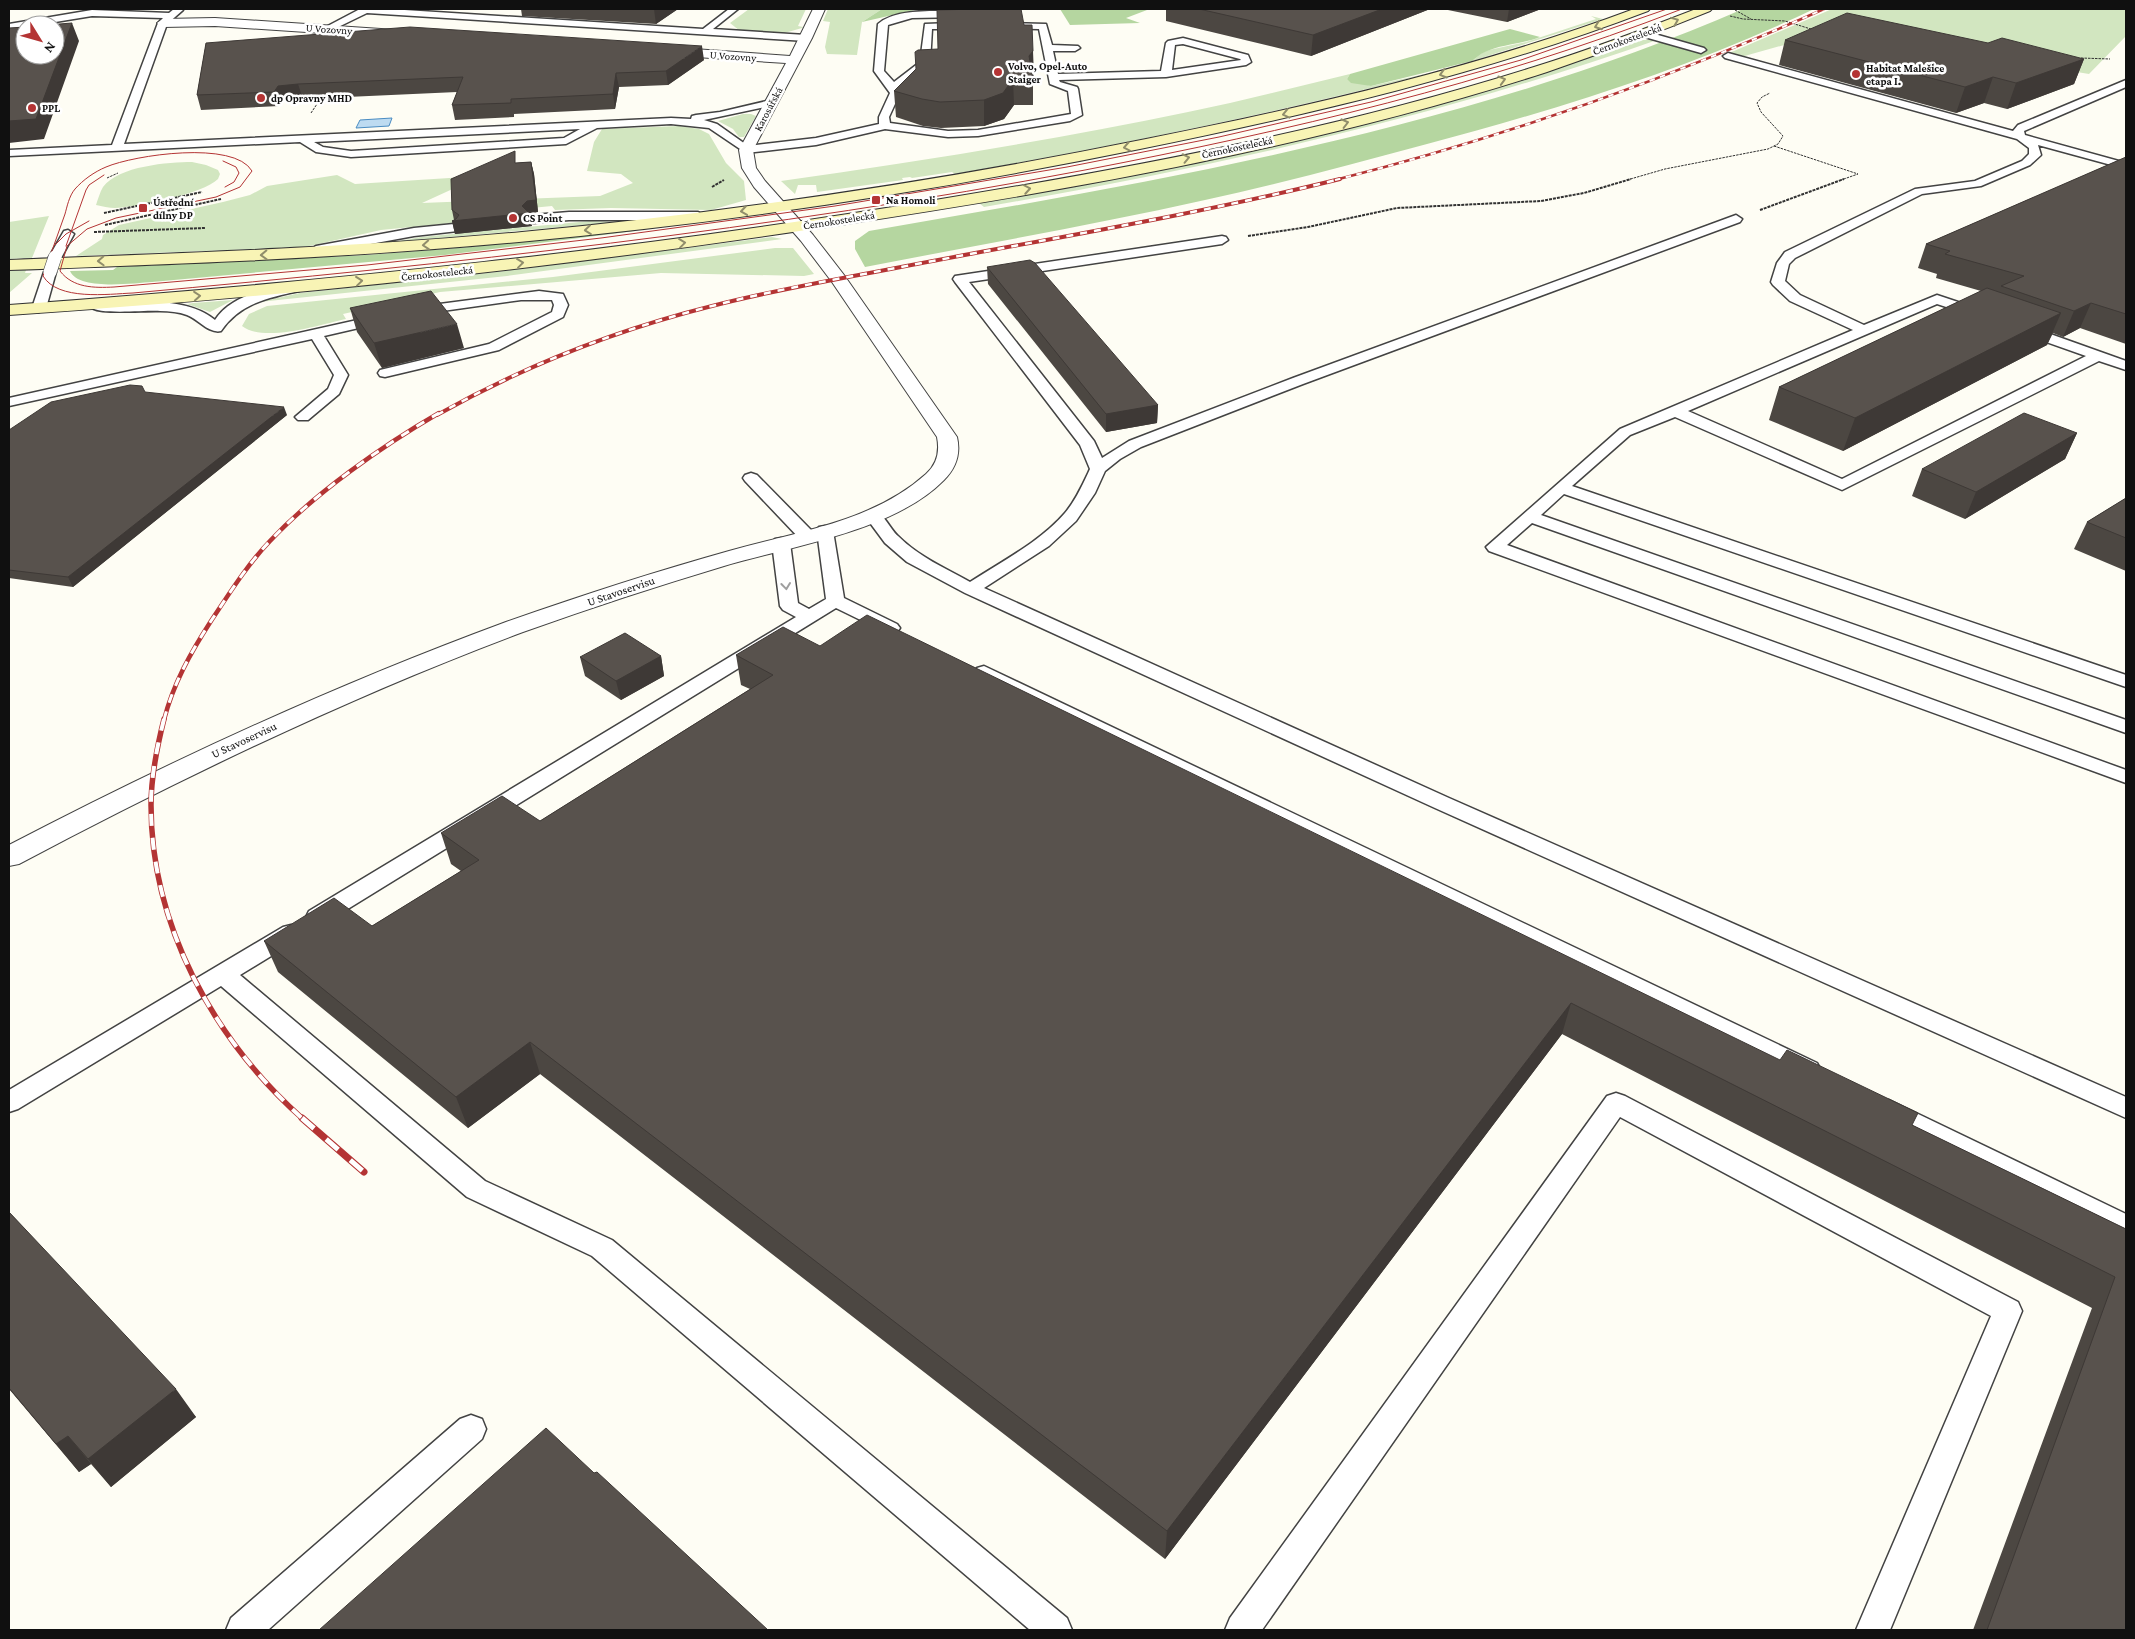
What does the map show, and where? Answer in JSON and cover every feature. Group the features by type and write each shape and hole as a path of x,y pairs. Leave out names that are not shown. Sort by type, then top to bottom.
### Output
{"main road":[{"name":"Černokostelecká","path":"9,265 302,253 534,236 778,206 1018,168 1151,143 1294,112 1493,60 1572,35 1644,9"},
{"name":"Černokostelecká","path":"9,310 301,286 554,260 847,220 1084,179 1300,133 1487,85 1644,34 1706,9"}],"street":[{"name":"Karosářská","path":"746,150 806,38 819,9"},
{"name":"U Vozovny","path":"167,20 412,35"},
{"name":"U Vozovny","path":"657,51 794,60"},
{"path":"746,150 749,168 759,184 778,206"},
{"name":"U Stavoservisu","path":"9,857 152,782 299,714 434,658 551,615 680,572 873,516 919,491 936,476 946,463 950,451 947,437 838,279 798,227 778,206"}],"lane":[{"path":"117,147 167,20 180,9"},
{"path":"327,29 366,9 806,38"},
{"path":"704,32 734,9"},
{"path":"9,27 92,13 167,20"},
{"path":"885,126 884,117 895,93 892,86 879,71 883,24 889,20 919,15 976,14"},
{"path":"892,86 904,81 925,63 928,26 967,26"},
{"path":"671,120 703,123 713,126 746,150 801,144 867,132 885,126 948,134 978,133 1070,118 1077,115 1073,89 1055,84 1043,26 995,26"},
{"path":"1644,34 1701,50"},
{"path":"1053,77 1166,74 1246,62 1245,58 1182,41 1170,43 1166,74"},
{"path":"1048,48 1075,48"},
{"path":"1728,56 2126,166"},
{"path":"1864,330 1795,298 1778,282 1786,259 1813,243 1919,191 1977,184 2026,163 2035,155 2034,147 2021,137 2018,131 2022,127 2126,83"},
{"path":"9,153 671,120 720,116 771,102"},
{"path":"301,138 320,150 351,154 566,141 598,124"},
{"path":"533,219 569,216 706,216"},
{"path":"971,589 1043,542 1070,517 1088,493 1098,469 1114,456 1157,435 1736,219"},
{"path":"302,253 414,232 454,228"},
{"path":"39,308 55,257 68,234"},
{"path":"1098,469 1088,444 960,279 1222,240"},
{"path":"220,354 216,328 224,315 236,306 270,293 301,286"},
{"path":"9,402 441,305 545,294 558,297 561,305 558,314 494,347 385,373"},
{"path":"1991,318 1937,298 1625,432 1495,547 2126,777"},
{"path":"60,307 172,308 202,317 216,328"},
{"path":"2009,324 2126,366"},
{"path":"304,417 334,392 342,375 316,334"},
{"path":"1675,411 1842,485 2098,356"},
{"path":"751,478 816,533 836,601 907,635"},
{"path":"1561,488 2126,681"},
{"path":"873,516 891,539 913,558 971,589 2126,1108"},
{"path":"1529,516 2126,727"},
{"path":"781,543 789,606 809,617"},
{"path":"9,1102 836,601"},
{"path":"961,661 1822,1077"},
{"path":"223,974 476,1189 602,1248 1055,1630"},
{"path":"1867,1099 2126,1227"},
{"path":"1242,1630 1616,1103 2008,1311 1873,1630"},
{"path":"243,1630 471,1429"}],"path":[{"path":"1735,10 1751,19"},
{"path":"1726,14 1751,19 1785,21 1815,31"},
{"path":"2082,58 2110,60"},
{"path":"1222,240 1308,227 1397,208 1541,201 1584,193 1665,169 1768,149 1778,144 1783,136 1761,112 1758,103 1762,97 1774,91 1826,82"},
{"path":"1736,219 1858,174 1774,146"},
{"path":"706,189 719,184 724,179"},
{"path":"104,212 202,192"},
{"path":"105,225 221,198"}],"green space":[{"path":"749,9 806,9 798,26 802,28 781,34 740,31 730,23"},
{"path":"828,9 882,9 862,22 857,55 827,54 825,47 830,22 823,21"},
{"path":"882,9 919,9 862,22"},
{"path":"1060,9 1147,10 1126,18 1140,23 1070,25"},
{"path":"1743,9 1814,9 1720,50 1624,86 1476,131 1288,181 1121,218 865,267 855,249 855,241 869,231 1091,192 1203,170 1423,119 1531,87 1638,51"},
{"path":"1832,9 2126,9 2126,36 2089,74 1834,31 1741,57 1727,54"},
{"path":"1591,16 1603,19 1472,61 1489,50 1526,42 1596,19"},
{"path":"1510,29 1540,37 1492,49 1472,61 1371,86 1351,83 1347,79 1350,74"},
{"path":"1640,40 1657,40 1575,68 1492,93 1324,138 1069,192 984,207 979,203 1061,188 1418,110 1547,72"},
{"path":"1434,72 1196,128 955,174 952,172 902,178 903,180 817,192 816,185 798,185 795,194 781,181 1087,132 1208,108 1350,74 1347,79 1371,86"},
{"path":"743,114 756,116 744,137 739,137 733,129 718,121"},
{"path":"679,126 699,129 709,134 726,163 744,181 746,200 711,210 611,208 555,210 552,206 456,215 452,223 381,230 305,247 76,256 119,225 250,195 267,186 337,175 355,184 481,176 422,203 600,196 633,183 621,174 587,171 594,142 602,129"},
{"path":"192,162 218,170 220,174 218,179 210,185 185,195 153,202 115,208 96,205 103,187 120,174 158,164"},
{"path":"49,216 32,258 9,259 9,222"},
{"path":"590,221 618,222 394,242 421,237"},
{"path":"635,231 445,255 133,284 95,284 75,277 70,271 366,255 469,247"},
{"path":"772,237 782,239 507,276 259,302 300,293 505,271"},
{"path":"775,248 793,248 814,274 804,276 661,273 440,292 343,314 346,319 292,331 264,333 252,331 242,326 249,314 267,306 553,277"},
{"path":"26,270 25,273 32,273 9,293 9,271"},
{"path":"233,300 210,312 187,304 193,303"}],"water":[{"path":"392,118 389,126 356,128 360,120"}],"building":[{"path":"1021,9 1024,25 1032,25 1033,51 1029,56 1033,79 1013,79 1003,93 984,100 940,102 894,91 916,69 915,52 918,50 938,49 937,10"},
{"path":"1199,9 1382,9 1313,35"},
{"path":"1847,13 1988,43 2002,38 2084,59 2016,83 1993,77 1965,87 1785,40"},
{"path":"72,23 65,42 65,24"},
{"path":"410,27 702,46 666,71 616,73 613,94 511,99 511,103 452,105 463,77 298,84 278,86 274,92 197,95 206,43"},
{"path":"9,28 15,28 15,65 56,65 36,119 9,121"},
{"path":"515,151 515,163 531,162 536,200 527,201 522,206 529,213 452,221 459,215 452,210 451,179"},
{"path":"2126,157 2126,314 2091,303 2074,311 2001,286 2024,276 1945,254 1950,251 1926,244"},
{"path":"1030,260 1035,263 1158,405 1106,414 987,267"},
{"path":"1987,288 2061,313 1855,418 1779,387"},
{"path":"431,291 457,324 374,343 350,308"},
{"path":"130,385 142,386 145,392 284,407 68,577 9,570 9,430 51,402"},
{"path":"2024,413 2077,433 1976,492 1922,469"},
{"path":"2126,498 2126,538 2087,522"},
{"path":"867,615 1780,1060 1787,1050 1918,1113 1912,1125 2126,1229 2126,1630 1987,1630 2115,1277 1571,1003 1167,1531 530,1042 456,1097 264,941 334,898 372,926 479,860 441,833 502,796 540,821 773,675 736,655 783,627 820,646"},
{"path":"625,633 661,656 616,681 580,657"},
{"path":"9,1212 176,1389 88,1459 68,1436 56,1444 9,1388"},
{"path":"546,1428 594,1473 597,1472 768,1630 319,1630"}],"tram line":[{"path":"1667,9 1521,60 1371,102 1219,137 1067,167 835,206 601,238 367,265 114,287 84,286 71,281 60,271 67,246 87,229 116,218 216,197 240,187 252,171 242,161 226,156 205,153 183,153 138,158 102,169 89,176 75,189 70,198 43,276 50,284 71,293 97,295 133,293 372,270 610,243 729,228 967,191 1161,155 1312,122 1387,103 1462,83 1536,60 1682,9"},
{"path":"223,161 236,167 239,173 234,182 225,187"},
{"path":"71,231 86,190 89,185 104,175"},
{"path":"71,231 89,221"},
{"path":"55,245 71,231"},
{"path":"66,246 71,231"}],"railway":[{"path":"1335,180 1460,146 1583,105 1704,60 1824,9"},
{"path":"437,415 503,381 571,351 641,326 712,306 806,285 1231,204 1340,179"},
{"path":"164,720 183,669 196,644 246,570 262,550 307,505 328,488 372,455 439,413"},
{"path":"164,719 155,762 151,805 154,850 162,894 176,937 194,978 216,1017 242,1054 271,1088 303,1119"},
{"path":"302,1118 364,1172"}],"place":[{"name":"Volvo, Opel-Auto Staiger","path":"998,72"},
{"name":"Habitat Malešice etapa I.","path":"1856,74"},
{"name":"dp Opravny MHD","path":"261,98"},
{"name":"PPL","path":"32,108"},
{"name":"Na Homoli","path":"876,200"},
{"name":"Ústřední dílny DP","path":"143,208"},
{"name":"CS Point","path":"513,218"}]}
